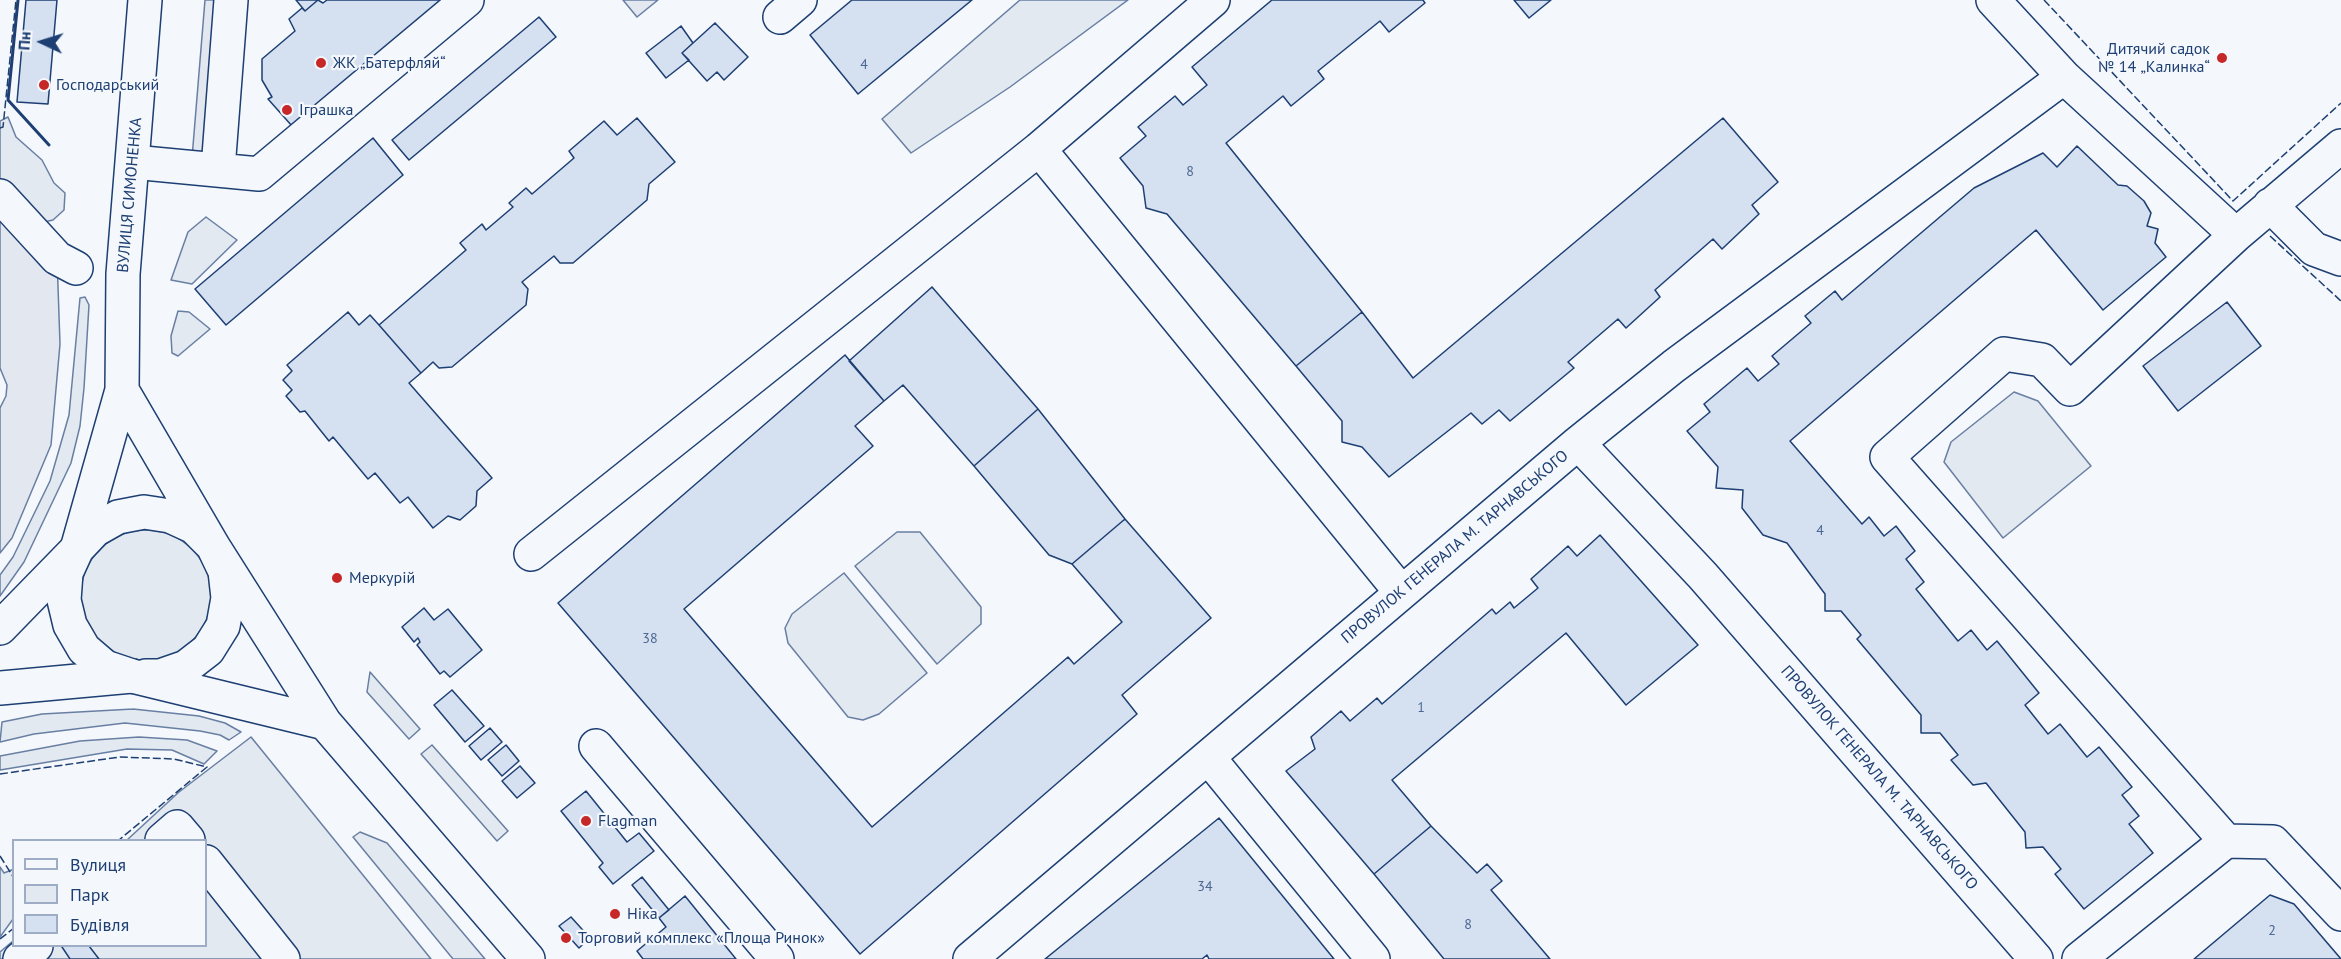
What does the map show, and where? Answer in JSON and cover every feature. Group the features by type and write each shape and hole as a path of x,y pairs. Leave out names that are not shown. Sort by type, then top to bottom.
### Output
{"main road":[{"name":"ВУЛИЦЯ СИМОНЕНКА","path":"77,549 122,390 123,274 145,0"},
{"path":"218,169 231,0"},
{"path":"133,162 259,174 467,0"},
{"path":"531,554 1039,148 1213,0"},
{"path":"1992,0 2064,76 2236,236"},
{"path":"1578,443 1674,366 2064,76"},
{"path":"2226,841 1887,457 2004,354 2042,360 2070,389 2270,205 2341,146"},
{"path":"1039,148 1401,592"},
{"path":"0,196 57,258 76,268"},
{"path":"2270,205 2314,249 2341,259"},
{"path":"122,390 213,546 325,723 528,959"},
{"name":"ПРОВУЛОК ГЕНЕРАЛА М. ТАРНАВСЬКОГО","path":"970,959 1578,443 1703,576 2036,959"},
{"path":"0,628 95,530 118,517 144,512 170,516 194,527 213,546 225,571 228,598 223,626 208,650 186,667 160,676 132,676 0,688"},
{"path":"77,549 66,573 64,600 70,625 84,649 105,667 132,676 325,723"},
{"path":"596,746 777,959"},
{"path":"1208,757 1373,959"},
{"path":"163,839 177,827 187,839"},
{"path":"2079,959 2226,841 2273,842 2341,914"},
{"path":"207,863 283,959"},
{"path":"20,959 34,947"}],"green space":[{"path":"1020,0 1128,0 1010,87 911,153 882,119"},
{"path":"8,117 16,137 42,160 54,183 65,193 64,210 53,220 35,224 0,212 0,121"},
{"path":"206,217 237,240 192,284 171,280 188,232"},
{"path":"85,297 89,305 84,388 80,426 71,463 24,562 0,596 0,575 13,557 50,481 69,415 80,298"},
{"path":"178,311 189,312 210,329 178,356 172,353 171,336"},
{"path":"2014,392 2038,401 2091,466 2003,538 1944,462 1951,442"},
{"path":"146,530 171,535 192,549 206,570 211,595 206,620 192,641 171,655 146,660 121,655 100,641 86,620 81,595 86,570 100,549 121,535"},
{"path":"897,532 920,532 981,607 981,624 937,664 855,566"},
{"path":"844,573 927,673 879,714 863,720 848,717 788,643 785,628 792,614"},
{"path":"370,672 420,729 409,739 367,692"},
{"path":"133,709 199,716 225,723 241,732 229,740 220,735 200,731 125,723 34,734 0,742 2,722 42,714"},
{"path":"139,737 187,740 217,751 204,764 172,750 127,749 0,770 0,756 80,741"},
{"path":"251,737 431,959 0,959 0,952 12,942 12,947 207,947 207,839 128,839 179,792"},
{"path":"432,745 508,831 497,841 421,754"},
{"path":"360,832 387,843 485,959 453,959 353,837"},
{"path":"0,867 4,873 12,870 12,920 0,937"}],"shaded area":[{"path":"205,0 223,0 209,159 192,158"},
{"path":"623,0 658,0 637,17"},
{"path":"0,196 57,258 60,344 51,445 12,538 0,553 0,408 6,396 7,385 0,368"}],"building":[{"path":"26,0 57,0 48,104 17,102"},
{"path":"296,0 318,0 305,11"},
{"name":"ЖК „Батерфляй“","path":"318,0 323,3 327,0 443,0 292,126 268,99 272,97 262,80 262,59 295,31 289,19 302,8 305,11"},
{"path":"852,0 972,0 858,94 810,35"},
{"path":"1272,0 1423,0 1425,3 1389,32 1380,21 1318,71 1324,79 1291,106 1283,96 1226,143 1362,312 1296,366 1167,214 1146,208 1143,186 1120,158 1146,136 1138,127 1175,96 1183,105 1207,85 1192,67"},
{"path":"1514,0 1551,0 1529,18"},
{"path":"539,17 556,37 409,160 392,140"},
{"path":"715,23 748,57 724,80 717,72 707,81 682,53"},
{"path":"681,26 693,43 682,53 689,60 666,78 646,53"},
{"path":"637,118 675,162 649,184 647,200 573,263 560,263 554,256 522,282 528,289 526,305 452,367 439,368 433,362 421,373 379,325 466,250 460,243 482,224 486,230 513,207 509,203 526,188 532,194 574,158 569,151 604,121 617,135"},
{"path":"1723,118 1778,182 1752,205 1759,214 1722,249 1713,239 1655,290 1660,297 1626,328 1618,319 1568,362 1574,368 1510,421 1499,410 1482,424 1471,413 1389,477 1362,447 1342,442 1342,421 1296,366 1362,312 1413,378"},
{"path":"373,138 403,175 226,325 195,289"},
{"path":"2077,146 2118,185 2127,186 2144,201 2151,213 2147,226 2158,229 2155,243 2166,257 2103,310 2036,230 1790,441 1862,524 1869,517 1884,536 1896,526 1915,551 1906,559 1924,582 1916,589 1958,641 1971,630 1987,650 1997,641 2039,693 2025,705 2048,734 2060,724 2087,757 2099,747 2132,787 2122,795 2139,816 2129,824 2153,853 2084,909 2055,874 2061,869 2043,847 2026,848 2025,832 1986,783 1973,785 1951,760 1958,755 1940,733 1921,733 1921,715 1857,639 1861,635 1841,611 1825,611 1825,594 1787,543 1763,535 1742,508 1743,490 1716,488 1718,467 1687,431 1710,412 1704,404 1747,368 1758,381 1779,364 1772,356 1811,323 1805,316 1835,291 1842,300 1974,188 2043,153 2057,167"},
{"path":"932,287 1038,409 974,466 903,385 884,401 849,361"},
{"path":"2227,302 2261,346 2178,411 2143,366"},
{"path":"348,312 359,325 370,315 421,373 409,383 492,478 477,491 476,506 460,520 448,516 433,528 408,497 400,503 375,473 368,479 333,437 329,441 305,411 300,412 286,396 292,390 283,380 292,371 287,365"},
{"path":"845,355 884,401 855,426 873,446 684,609 872,827 1068,657 1074,664 1122,622 1072,564 1125,519 1211,618 1122,695 1137,714 860,954 558,603"},
{"path":"1038,409 1125,519 1072,564 1049,555 974,466"},
{"path":"1600,535 1698,645 1626,705 1566,633 1392,780 1431,826 1374,874 1286,771 1315,749 1311,737 1341,711 1350,721 1377,698 1382,704 1492,609 1496,614 1510,602 1514,608 1538,588 1531,579 1568,546 1577,556"},
{"path":"424,608 434,620 448,609 482,650 450,677 444,671 440,674 417,645 420,642 418,638 414,642 402,627"},
{"path":"452,690 484,726 465,742 434,705"},
{"path":"490,728 502,742 481,760 469,746"},
{"path":"506,745 519,761 502,776 488,760"},
{"path":"520,766 535,783 517,798 502,781"},
{"path":"586,791 627,842 639,833 654,851 613,884 599,867 603,863 561,811"},
{"path":"1219,818 1334,959 1209,959 1207,955 1202,959 1045,959"},
{"path":"1431,826 1477,873 1487,864 1502,881 1491,890 1550,959 1444,959 1374,874"},
{"path":"642,877 669,910 659,918 632,885"},
{"path":"2270,895 2294,904 2341,959 2194,959"},
{"path":"685,896 736,959 643,959 637,951 666,927 659,918"},
{"path":"571,917 590,938 579,948 559,926"},
{"path":"62,947 90,947 99,959 70,959"}],"fence":[{"path":"0,128 3,127 16,0"},
{"path":"2044,0 2233,201 2341,103"},
{"path":"2270,236 2341,301"},
{"path":"0,774 120,757 174,759 207,767 120,839"},
{"path":"0,856 12,875"},
{"path":"0,939 12,930"}],"wall":[{"path":"18,0 8,100 49,145"}],"place":[{"name":"Дитячий садок № 14 „Калинка“","path":"2222,58"},
{"name":"ЖК „Батерфляй“","path":"321,63"},
{"name":"Господарський","path":"44,85"},
{"name":"Іграшка","path":"287,110"},
{"name":"Меркурій","path":"337,578"},
{"name":"Flagman","path":"586,821"},
{"name":"Ніка","path":"615,914"},
{"name":"Торговий комплекс «Площа Ринок»","path":"566,938"}]}
